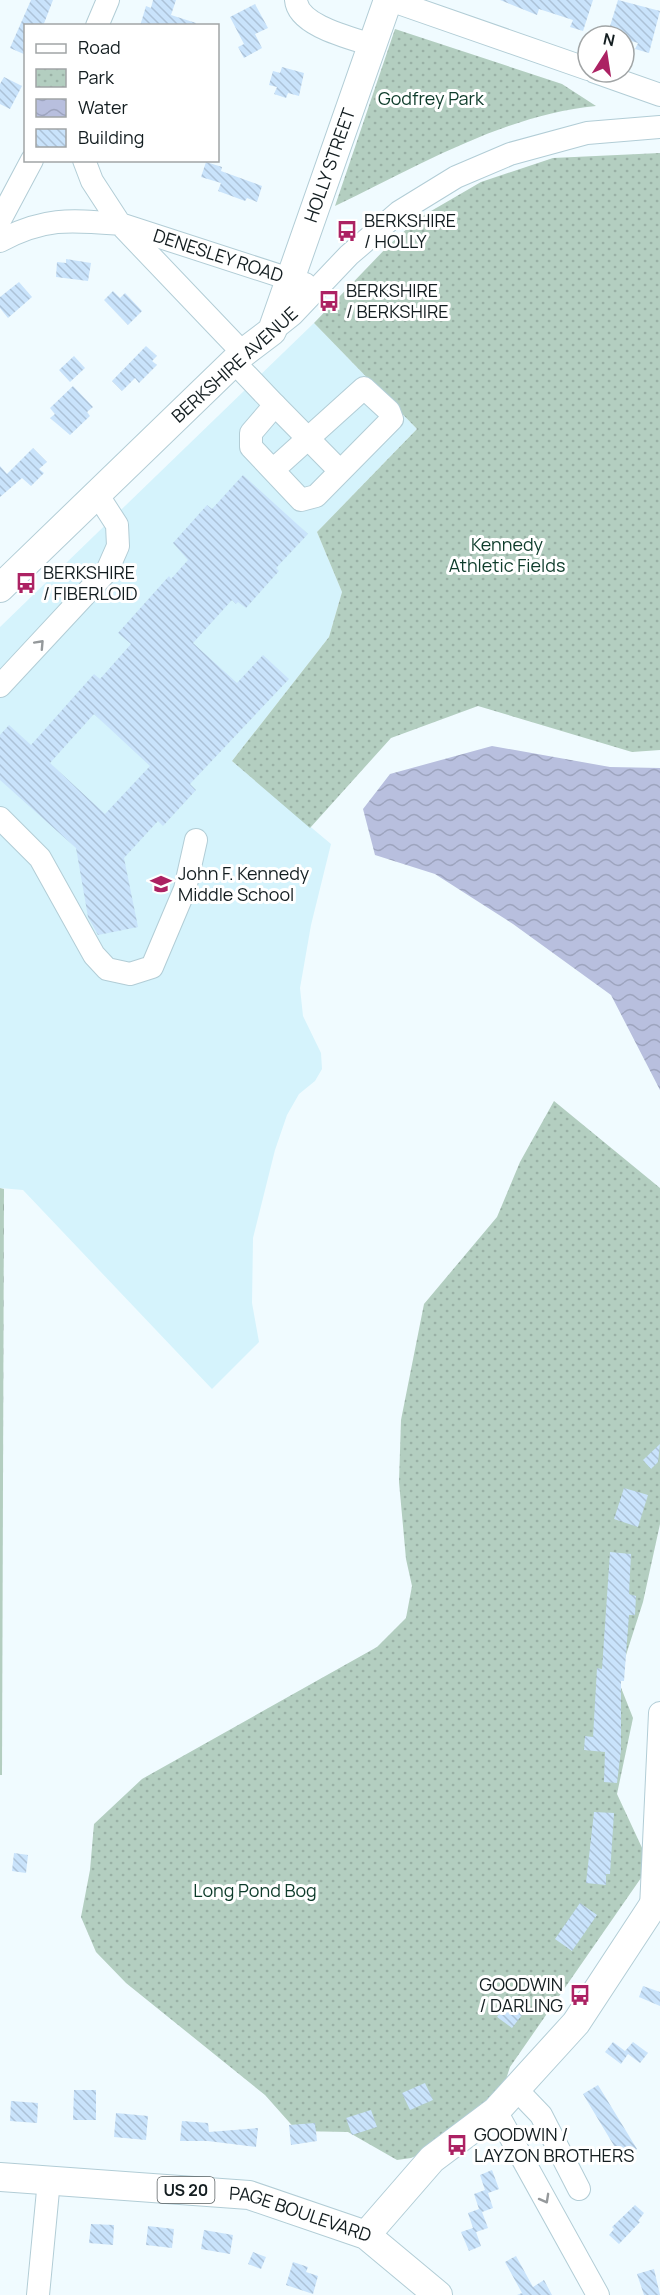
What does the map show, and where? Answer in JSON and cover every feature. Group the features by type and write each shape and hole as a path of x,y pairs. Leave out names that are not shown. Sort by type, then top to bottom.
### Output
{"main road":[{"name":"HOLLY STREET","path":"272,331 389,0"},
{"name":"BERKSHIRE AVENUE","path":"0,588 238,358 272,331"},
{"path":"366,2235 432,2159 496,2111 576,2023 655,1902"},
{"name":"PAGE BOULEVARD","path":"0,2178 249,2194 366,2235 438,2295"}],"street":[{"path":"98,24 108,0"},
{"path":"296,0 300,14 311,21 372,45"},
{"path":"389,0 576,65"},
{"path":"629,84 660,95"},
{"name":"BERKSHIRE AVENUE","path":"272,331 292,315 349,255 399,212 456,177 510,154 587,133 660,127"},
{"path":"0,220 31,162"},
{"name":"DENESLEY ROAD","path":"85,162 96,188 120,224 238,358 275,405 340,471"},
{"name":"DENESLEY ROAD","path":"0,241 30,227 67,219 120,224 163,236 318,288"},
{"path":"273,470 364,388 388,411 392,419 316,496 301,500 251,447 251,433 275,405"},
{"path":"0,686 107,571 118,546 117,525 97,494"},
{"path":"0,818 40,858 94,955 108,969 130,974 152,967 185,889 196,840"},
{"path":"655,1902 660,1713"},
{"path":"516,2089 541,2115 579,2189"},
{"path":"496,2111 597,2295"},
{"path":"524,2161 556,2144"},
{"path":"38,2295 49,2181"}],"shaded area":[{"name":"John F. Kennedy Middle School","path":"314,323 417,429 317,532 342,592 329,637 232,761 331,844 311,925 300,988 303,1016 321,1053 322,1069 315,1081 299,1094 287,1115 275,1150 253,1238 252,1303 259,1342 212,1389 23,1190 0,1188 0,627"}],"green space":[{"name":"Godfrey Park","path":"395,29 562,84 596,106 561,111 494,131 335,206"},
{"name":"Kennedy Athletic Fields","path":"660,153 660,750 632,752 478,706 391,738 310,828 232,761 329,637 342,592 317,532 417,429 314,323 389,245 419,218 481,182 553,158"},
{"name":"Long Pond Bog","path":"554,1101 660,1188 660,1524 643,1602 618,1680 633,1718 617,1794 650,1865 510,2067 494,2116 438,2147 411,2158 397,2160 348,2132 297,2131 265,2095 126,1983 96,1952 81,1917 90,1870 94,1824 142,1779 377,1647 406,1618 412,1586 406,1559 399,1482 401,1420 424,1304 497,1217 520,1162"},
{"path":"0,1188 4,1189 2,1775 0,1775"}],"water":[{"path":"492,746 610,767 660,768 660,1090 611,995 513,924 435,874 375,855 363,809 390,774"}],"building":[{"path":"31,0 53,0 44,24 24,24 24,54 10,48"},
{"path":"153,0 176,0 171,15 196,24 141,24 146,6 151,8"},
{"path":"500,0 593,0 585,24 576,24 576,29 570,27 573,20 539,9 537,15"},
{"path":"618,0 660,11 649,53 636,49 638,43 636,42 636,24 611,24"},
{"path":"255,4 268,28 255,34 262,48 244,58 238,47 244,44 230,17"},
{"path":"282,67 304,73 299,96 288,93 286,98 274,94 277,87 269,85 273,71 280,73"},
{"path":"4,77 22,86 10,109 0,104 0,84"},
{"path":"206,162 222,167 221,171 262,186 257,202 247,198 245,201 218,191 221,183 201,177"},
{"path":"66,259 91,263 88,281 56,277 57,262 66,263"},
{"path":"19,282 32,297 8,318 0,308 0,297"},
{"path":"113,291 120,298 125,293 142,311 128,325 104,300"},
{"path":"146,346 157,356 152,361 157,365 139,383 135,378 122,391 112,381"},
{"path":"74,356 85,368 70,382 59,370"},
{"path":"73,386 93,407 87,412 90,416 70,435 50,418 55,414 50,408"},
{"path":"33,448 47,462 39,469 44,473 31,486 22,478 0,497 0,466 7,474"},
{"path":"243,475 308,534 276,568 279,571 246,608 232,600 193,643 237,683 263,655 289,679 190,784 196,790 163,826 158,821 124,858 138,927 98,935 88,917 76,848 0,780 0,735 9,725 31,745 94,674 100,679 131,644 118,633 169,576 171,579 188,560 173,543 207,505 212,509","holes":["94,714 150,766 105,814 50,763"]},
{"path":"660,1444 658,1462 651,1469 643,1460"},
{"path":"624,1488 648,1495 638,1527 614,1519"},
{"path":"610,1552 631,1554 629,1594 636,1596 635,1615 629,1615 624,1681 621,1681 621,1750 617,1783 604,1782 605,1752 584,1750 585,1736 593,1737 597,1668 602,1669"},
{"path":"594,1812 614,1813 610,1874 606,1874 606,1885 586,1883"},
{"path":"14,1853 28,1855 26,1873 12,1871"},
{"path":"580,1903 597,1915 572,1951 555,1939"},
{"path":"643,1986 660,1992 660,2006 639,1997"},
{"path":"513,1996 528,2007 512,2028 497,2017"},
{"path":"613,2042 625,2051 633,2042 648,2053 640,2063 628,2054 621,2064 605,2052"},
{"path":"425,2083 433,2100 410,2110 402,2093"},
{"path":"598,2085 637,2149 622,2159 583,2094"},
{"path":"74,2090 96,2090 96,2120 73,2120"},
{"path":"11,2101 38,2103 37,2123 10,2121"},
{"path":"371,2110 377,2127 352,2135 346,2118"},
{"path":"116,2113 148,2116 146,2140 114,2137"},
{"path":"182,2121 208,2123 209,2132 258,2128 256,2147 208,2141 180,2141"},
{"path":"315,2123 317,2141 291,2145 289,2125"},
{"path":"492,2170 499,2189 488,2193 493,2208 482,2212 488,2228 476,2232 481,2246 469,2251 461,2232 473,2228 468,2213 479,2209 474,2194 485,2190 480,2175"},
{"path":"635,2205 644,2213 638,2221 640,2222 619,2244 609,2235 614,2229 612,2227"},
{"path":"91,2224 114,2225 113,2245 89,2243"},
{"path":"148,2226 174,2229 172,2248 146,2245"},
{"path":"204,2230 233,2235 230,2254 201,2249"},
{"path":"253,2252 266,2257 261,2269 248,2264"},
{"path":"516,2256 533,2287 544,2280 552,2295 517,2295 522,2293 505,2262"},
{"path":"293,2262 308,2267 306,2272 318,2276 313,2294 286,2285"},
{"path":"654,2269 660,2295 644,2295 637,2274"}],"place":[{"name":"BERKSHIRE / HOLLY","path":"347,231"},
{"name":"BERKSHIRE / BERKSHIRE","path":"329,301"},
{"name":"BERKSHIRE / FIBERLOID","path":"26,583"},
{"name":"John F. Kennedy Middle School","path":"161,884"},
{"name":"GOODWIN / DARLING","path":"580,1995"},
{"name":"GOODWIN / LAYZON BROTHERS","path":"457,2145"}]}
